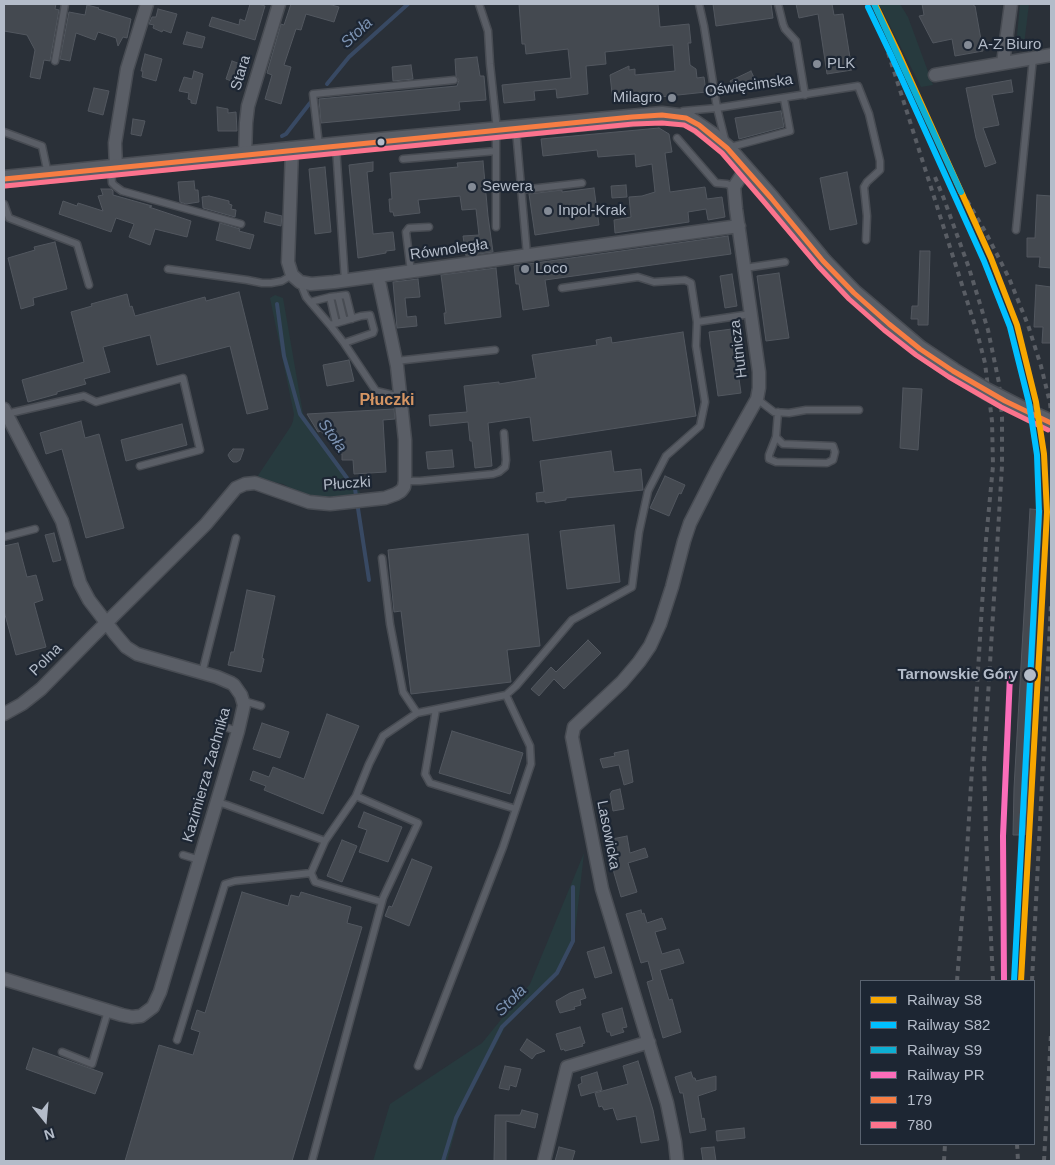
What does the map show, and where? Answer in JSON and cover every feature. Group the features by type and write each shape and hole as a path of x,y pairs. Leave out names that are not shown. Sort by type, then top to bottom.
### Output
{"street":[{"path":"113,168 115,143 127,69 147,4"},
{"name":"Stara","path":"245,154 248,106 279,4"},
{"path":"1003,63 1011,4"},
{"path":"935,75 1051,55"},
{"path":"4,179 516,128 662,115 686,118 727,148 823,261 854,293 920,349 986,391 1051,423"},
{"path":"292,150 288,262 296,279"},
{"path":"734,187 745,170"},
{"name":"Hutnicza","path":"684,541 698,505 757,399 759,388 759,372 734,187"},
{"name":"Równoległa","path":"296,279 311,284 345,280 739,226"},
{"path":"378,276 396,362 401,397 405,440 405,481"},
{"name":"Kazimierza Zachnika","path":"4,980 122,1015 141,1016 153,1007 158,999 244,709 244,701 239,691 231,683 133,653 126,647 89,600 80,583 62,520 5,411"},
{"name":"Płuczki","path":"107,622 206,524 227,498 240,486 255,483 309,502 319,503 384,498 401,491 405,481"},
{"name":"Lasowicka","path":"677,1161 667,1103 602,889 572,737 574,727 622,682 650,646 660,624 672,587 684,541"},
{"name":"Polna","path":"4,714 22,704 41,689 107,622"},
{"path":"544,1161 567,1067 649,1042"}],"lane":[{"path":"55,61 65,4"},
{"path":"480,4 488,31 497,130 496,227"},
{"path":"699,4 727,148 790,131 784,98"},
{"name":"Oświęcimska","path":"662,115 678,111 718,108 805,95 796,41 785,29 778,4"},
{"path":"1016,230 1032,58"},
{"path":"345,280 328,146 312,94 454,80"},
{"path":"805,95 858,86 869,114 880,161 880,170 864,187 868,216 866,240"},
{"path":"516,128 527,255"},
{"path":"4,132 42,146 48,175"},
{"path":"677,138 716,182 734,187"},
{"path":"403,159 496,150"},
{"path":"113,168 112,183 122,191 241,224"},
{"path":"521,190 582,183"},
{"path":"4,204 9,218 77,244 88,285"},
{"path":"411,272 406,232 409,228 429,227"},
{"path":"745,268 786,262"},
{"path":"168,269 262,283 296,279 310,302 333,324 376,390 401,397"},
{"path":"382,902 315,882 311,873 325,841 356,796 383,736 417,713 506,695 516,686 572,620 632,587 639,532 648,491 666,456 700,426 705,402 696,346 697,322 691,283 685,280 654,282 638,277 562,288"},
{"path":"310,302 345,295 347,296 352,319"},
{"path":"338,296 344,321"},
{"path":"330,297 333,324"},
{"path":"697,322 751,314"},
{"path":"333,324 370,315 374,332 344,343"},
{"path":"396,362 495,350"},
{"path":"5,411 84,396 96,402 183,378 200,450 140,466"},
{"path":"757,399 774,412 859,410"},
{"path":"776,437 783,444 833,446 835,452 833,460 827,463 776,462 769,459 776,437 778,412"},
{"path":"405,481 420,482 499,472 505,467 506,460 504,433"},
{"path":"4,537 35,529"},
{"path":"202,673 236,538"},
{"path":"382,558 390,624 403,692 417,713"},
{"path":"418,1066 503,847 531,764 530,746 506,695"},
{"path":"244,701 261,706"},
{"path":"436,709 425,774 430,783 516,809"},
{"path":"221,726 238,731"},
{"path":"312,1161 382,902 418,823 356,796"},
{"path":"217,802 325,841"},
{"path":"183,854 200,860"},
{"path":"177,1040 225,884 235,881 311,873"},
{"path":"62,1052 92,1064 108,1011"}],"green space":[{"path":"879,4 900,4 908,17 933,85 921,87"},
{"path":"1020,4 1029,4 1024,45 1030,45 1030,48 1019,49 1016,46"},
{"path":"275,295 283,298 303,414 361,494 316,498 283,484 257,477 291,426 294,414 270,298"},
{"path":"584,853 574,941 558,974 505,1027 459,1117 447,1161 373,1161 390,1104 482,1043 530,984"}],"building":[{"path":"4,4 56,4 55,9 59,10 50,61 44,60 40,79 30,77 35,50 27,35 4,31"},
{"path":"250,4 265,6 255,40 209,26 212,17 239,25 240,19 245,21"},
{"path":"291,4 328,4 339,7 334,22 306,14 301,30 296,29 284,65 291,67 281,104 265,99 272,75 267,73 281,24 284,25"},
{"path":"519,4 658,4 660,27 689,24 691,43 688,43 690,65 696,69 697,78 704,77 706,92 613,102 610,75 629,66 629,70 635,69 635,75 675,71 673,45 605,52 606,64 586,66 588,94 557,98 556,89 534,91 535,100 504,103 502,85 571,78 568,49 526,54 525,44 522,44"},
{"path":"713,4 771,4 773,18 716,26"},
{"path":"796,4 832,4 834,15 843,14 852,70 827,74 818,14 799,18"},
{"path":"922,4 973,4 975,6 983,51 955,56 952,39 933,43 919,16 924,15"},
{"path":"87,5 131,19 127,38 123,37 118,46 116,38 98,32 95,40 76,33 70,61 60,59 69,12 85,15"},
{"path":"158,9 177,14 171,33 163,30 162,32 153,28 154,25 149,24 152,17 156,17"},
{"path":"187,32 205,37 202,48 183,44"},
{"path":"145,54 162,59 156,81 142,77 143,71 141,71"},
{"path":"477,57 480,76 484,76 486,100 459,102 460,110 321,123 319,99 457,86 459,80 456,76 455,59"},
{"path":"232,61 249,67 242,85 226,79"},
{"path":"411,65 413,79 393,81 392,67"},
{"path":"194,71 203,74 196,104 191,103 191,100 188,99 189,93 179,91 184,77 192,79"},
{"path":"751,71 756,82 735,91 730,81"},
{"path":"1011,80 1013,92 992,95 999,125 983,128 996,163 985,167 976,138 966,88"},
{"path":"94,88 109,91 103,115 88,111"},
{"path":"217,107 228,109 228,113 236,112 237,131 218,131"},
{"path":"781,111 784,127 739,139 735,118"},
{"path":"133,119 145,121 141,136 131,134"},
{"path":"659,128 669,134 672,152 665,153 670,192 705,187 707,199 722,197 725,217 708,220 706,209 688,212 689,222 615,233 614,220 631,217 629,197 655,192 652,164 636,167 635,154 598,157 597,150 543,156 541,139"},
{"path":"483,161 493,252 466,256 463,236 479,235 476,209 462,210 460,196 418,200 420,213 394,216 393,212 390,212 389,199 392,199 390,173 458,167 457,163"},
{"path":"373,162 373,171 367,172 373,234 393,232 395,250 358,258 349,165"},
{"path":"325,167 331,232 315,234 309,169"},
{"path":"847,172 857,224 830,230 820,178"},
{"path":"194,181 195,190 198,190 199,202 186,204 180,202 178,182"},
{"path":"626,185 627,197 612,198 611,186"},
{"path":"594,188 599,225 535,235 529,194"},
{"path":"101,189 111,189 113,195 152,206 149,207 191,221 187,237 155,229 150,245 129,237 134,224 116,218 111,232 59,214 63,201 77,206 78,203 103,211 98,196 103,195"},
{"path":"1037,195 1051,196 1051,268 1039,267 1040,257 1027,257 1027,238 1035,238"},
{"path":"209,196 229,201 229,204 232,205 231,209 236,210 235,217 203,208 202,197"},
{"path":"266,212 282,216 281,226 264,222"},
{"path":"220,223 254,235 250,249 216,240"},
{"path":"728,236 731,254 545,280 549,306 523,310 519,284 516,284 514,266"},
{"path":"55,242 67,289 33,298 34,305 21,309 8,258 35,250 34,247"},
{"path":"920,251 930,251 928,325 918,325 918,319 911,319 912,306 918,306"},
{"path":"496,268 501,317 445,324 444,313 446,313 441,275"},
{"path":"779,273 789,338 766,341 757,276"},
{"path":"732,274 737,306 725,308 720,276"},
{"path":"418,279 420,297 405,298 407,317 416,316 417,326 397,328 393,282"},
{"path":"1036,285 1051,287 1051,343 1042,343 1043,327 1034,327"},
{"path":"239,292 268,409 247,414 230,346 157,365 150,335 103,347 110,372 84,379 86,384 28,402 22,380 84,362 71,312 127,294 130,307 132,306 135,316 205,297 206,301"},
{"path":"732,329 741,393 718,396 709,332"},
{"path":"683,332 696,416 533,441 530,417 488,423 492,466 475,468 468,422 430,426 429,415 467,412 464,386 499,382 499,384 536,378 532,355 597,345 596,340 611,337 612,343"},
{"path":"349,360 354,381 327,386 323,365"},
{"path":"903,388 922,389 918,450 900,448"},
{"path":"394,409 395,419 383,420 386,472 354,474 353,460 342,460 342,454 337,454 337,451 321,431 318,432 307,414"},
{"path":"81,421 85,438 99,434 124,528 86,538 62,449 46,454 40,433"},
{"path":"182,424 187,445 126,461 121,440"},
{"path":"233,449 244,449 240,460 237,462 233,462 228,455"},
{"path":"452,450 454,467 428,469 426,452"},
{"path":"611,451 614,472 641,469 643,490 566,498 566,500 545,503 545,501 537,502 536,493 544,492 540,461"},
{"path":"665,476 685,485 681,494 679,493 669,516 650,508"},
{"path":"1030,509 1042,510 1025,835 1013,835 1014,788"},
{"path":"614,525 620,582 567,589 560,531"},
{"path":"54,533 61,560 53,562 45,535"},
{"path":"528,534 540,646 507,650 511,682 411,694 401,611 394,612 388,550"},
{"path":"18,543 27,577 36,575 43,600 34,603 46,647 16,655 4,611 4,546"},
{"path":"247,590 275,596 262,658 264,659 261,672 228,665 231,652 234,652"},
{"path":"588,640 601,653 564,689 554,679 539,696 531,689 551,667 556,672"},
{"path":"327,714 359,726 323,814 264,790 266,786 250,780 253,771 269,777 273,767 304,779"},
{"path":"262,723 289,732 280,758 253,749"},
{"path":"452,731 523,753 510,794 439,773"},
{"path":"628,750 633,782 624,785 619,765 603,768 600,759 615,756 614,753"},
{"path":"620,789 624,809 613,811 610,794 612,791"},
{"path":"364,812 402,827 388,862 359,852 367,830 358,827"},
{"path":"627,836 630,853 645,848 648,857 628,863 637,892 621,897 607,840"},
{"path":"342,840 357,846 342,882 327,876"},
{"path":"412,859 432,867 409,926 385,916 389,906 392,907"},
{"path":"242,892 288,906 291,895 299,897 301,892 351,907 347,923 362,927 292,1161 125,1161 159,1045 193,1055 200,1032 191,1029 197,1010 205,1013"},
{"path":"641,910 647,923 662,918 666,929 655,932 662,954 679,949 684,963 660,970 669,1000 672,999 681,1032 663,1038 647,982 653,980 648,961 641,963 626,914"},
{"path":"604,947 612,973 595,978 587,952"},
{"path":"583,989 586,998 580,1000 581,1005 574,1007 575,1009 560,1013 556,1001 570,993"},
{"path":"622,1008 627,1027 622,1028 624,1032 611,1036 610,1032 607,1032 602,1014"},
{"path":"580,1027 585,1043 582,1044 583,1046 565,1051 564,1049 561,1050 556,1034"},
{"path":"527,1039 545,1051 536,1054 532,1059 520,1050"},
{"path":"33,1048 103,1073 95,1094 26,1069"},
{"path":"638,1061 653,1110 659,1140 641,1143 636,1116 617,1120 613,1108 604,1110 602,1106 599,1107 595,1093 628,1084 623,1066"},
{"path":"505,1066 521,1069 516,1087 510,1085 509,1090 499,1088"},
{"path":"597,1072 602,1090 581,1096 578,1085 582,1083 581,1077"},
{"path":"691,1072 696,1081 716,1076 716,1090 698,1096 706,1130 690,1133 683,1093 680,1093 675,1077"},
{"path":"522,1110 538,1114 535,1128 506,1121 506,1161 494,1161 495,1115 520,1115"},
{"path":"744,1128 745,1138 717,1141 716,1131"},
{"path":"559,1147 575,1151 572,1161 555,1161"},
{"path":"714,1147 716,1161 703,1161 701,1148"}],"waterway":[{"name":"Stoła","path":"327,84 349,57 408,4"},
{"name":"Stoła","path":"282,136 286,134 310,103"},
{"name":"Stoła","path":"277,304 284,356 300,414 355,489 369,580"},
{"name":"Stoła","path":"443,1161 456,1118 502,1027 557,973 573,941 573,887"}],"railway":[{"path":"885,43 977,332 985,363 992,421 993,466 986,540 957,980"},
{"path":"935,177 969,268 988,330 999,383 1002,417 1002,466 984,762 993,980"},
{"path":"962,192 1009,278 1028,325 1041,366 1051,413"},
{"path":"1032,980 1051,604"},
{"path":"1044,1161 1051,1034"},
{"path":"944,1161 945,1145"},
{"path":"1017,1145 1018,1161"}],"rail line":[{"name":"S9","path":"874,4 961,192"},
{"name":"S8","path":"875,4 991,258 1017,325 1036,402 1044,454 1047,512 1021,980"},
{"name":"S82","path":"868,7 984,261 1010,327 1029,403 1037,455 1039,512 1014,980"},
{"name":"PR","path":"1004,980 1003,836 1010,675"}],"transit line":[{"name":"179","path":"4,179 632,117 662,115 686,118 699,125 727,148 823,261 854,293 889,324 920,349 953,371 1005,401 1051,423"},
{"name":"780","path":"5,186 633,124 662,123 684,125 695,131 722,153 818,266 849,299 884,330 916,355 949,377 1001,407 1048,430"}],"place":[{"name":"A-Z Biuro","path":"968,45"},
{"name":"PLK","path":"817,64"},
{"name":"Milagro","path":"672,98"},
{"name":"Sewera","path":"472,187"},
{"name":"Inpol-Krak","path":"548,211"},
{"name":"Loco","path":"525,269"},
{"name":"Tarnowskie Góry","path":"1030,675"}],"district":[{"name":"Płuczki","path":"387,401"}]}
